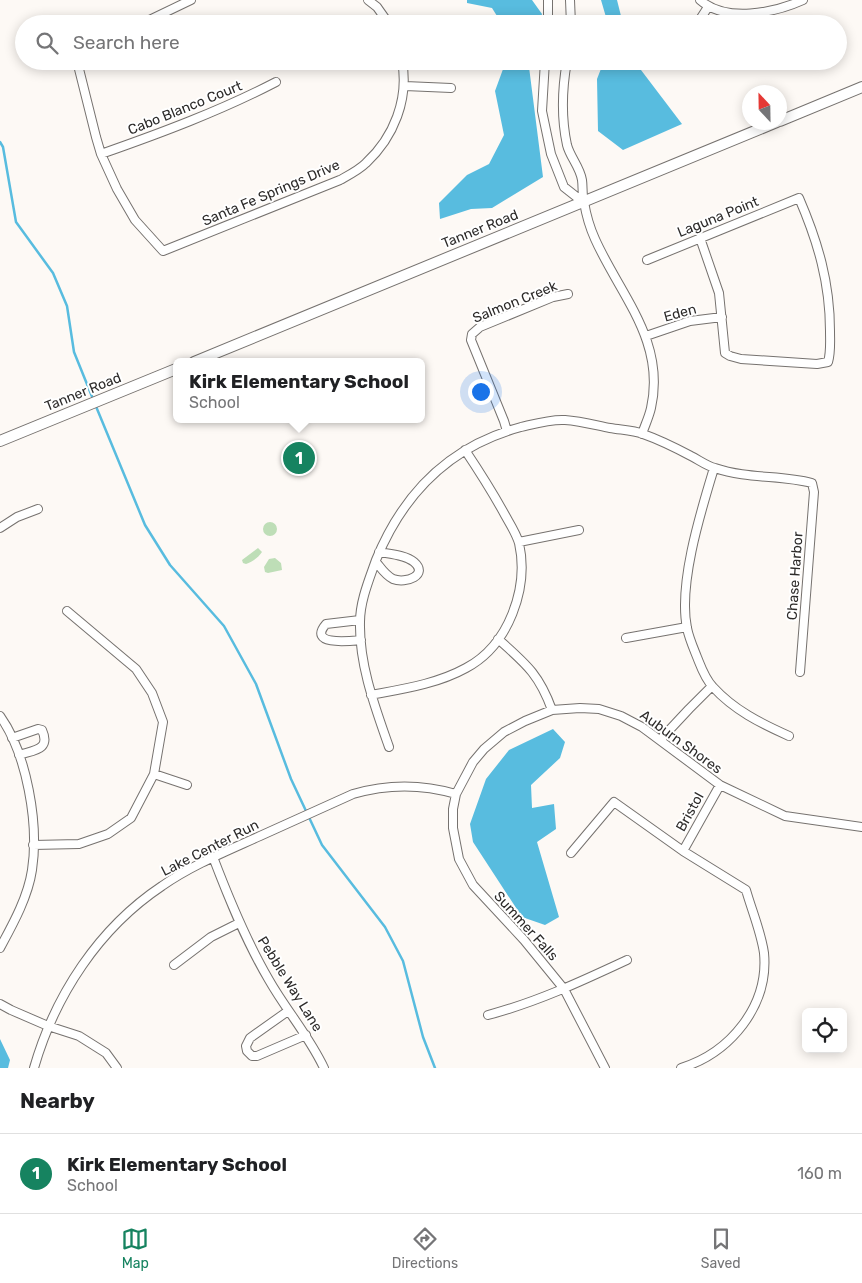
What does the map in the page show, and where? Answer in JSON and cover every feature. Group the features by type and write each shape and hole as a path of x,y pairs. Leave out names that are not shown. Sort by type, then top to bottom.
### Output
{"main road":[{"name":"Tanner Road","path":"787,118 862,87"},
{"name":"Tanner Road","path":"204,358 759,130"},
{"name":"Tanner Road","path":"0,441 173,370"}],"street":[{"path":"159,15 191,0"},
{"path":"368,0 377,7 383,15"},
{"path":"548,0 548,15"},
{"path":"570,0 571,15"},
{"path":"700,0 708,7 741,14 777,10 803,0"},
{"path":"703,15 708,7"},
{"path":"79,70 101,154"},
{"name":"Santa Fe Springs Drive","path":"101,154 117,190 135,220 163,252 340,180 365,164 382,145 399,114 405,86 403,70"},
{"path":"544,70 542,111 552,154 564,187 584,202"},
{"path":"566,70 562,112 567,146 582,178 584,202 594,238 633,307 651,352 654,385 651,409 642,434"},
{"name":"Cabo Blanco Court","path":"101,154 173,129 246,98 276,82"},
{"path":"405,86 451,88"},
{"name":"Laguna Point","path":"646,260 799,198 820,254 827,282 830,321 830,354 828,362 818,364 742,359 730,356 725,352 722,317"},
{"path":"700,238 719,293 722,317"},
{"name":"Salmon Creek","path":"507,431 471,340 472,334 480,327 553,297 568,294"},
{"name":"Eden","path":"646,336 690,321 722,317"},
{"path":"389,747 371,695 361,640 360,620 366,590 391,528 411,498 427,480 465,450 507,431 538,423 564,420 642,434 714,468 700,512 688,575 685,604 687,627 698,659 712,686 757,722 789,736"},
{"path":"371,695 421,685 468,668 487,652 498,639 511,617 518,600 522,568 518,542 500,506 465,450"},
{"name":"Chase Harbor","path":"714,468 752,477 812,483 814,492 800,672"},
{"path":"0,528 17,517 38,509"},
{"path":"518,542 579,530"},
{"path":"376,562 387,575 395,580 412,580 417,575 418,569 415,563 406,558 380,552"},
{"path":"34,845 79,844 108,834 131,818 154,774 163,722 152,693 136,669 67,611"},
{"path":"360,620 326,624 322,628 322,634 324,638 330,641 361,640"},
{"path":"626,638 687,627"},
{"path":"498,639 536,676 552,710"},
{"path":"660,740 712,686"},
{"name":"Auburn Shores","path":"456,794 473,762 484,749 504,732 552,710 599,709 621,716 642,727 720,785 785,816 862,826"},
{"path":"0,716 19,755 29,788 34,845 32,871 24,898 0,948"},
{"path":"12,738 38,729 42,730 46,738 42,747 19,755"},
{"path":"154,774 186,785"},
{"name":"Bristol","path":"683,851 720,785"},
{"name":"Lake Center Run","path":"34,1068 48,1026 76,974 102,938 125,915 162,885 213,857 353,794 373,788 394,786 456,794"},
{"name":"Summer Falls","path":"456,794 453,809 453,828 459,859 473,885 524,940 564,989 606,1068"},
{"path":"571,853 614,802 683,851 746,890 762,941 764,955 762,985 758,1000 738,1031 717,1051 682,1068"},
{"name":"Pebble Way Lane","path":"213,857 239,923 269,980 306,1035 324,1068"},
{"path":"174,965 211,937 239,923"},
{"path":"488,1015 513,1009 564,989 627,960"},
{"path":"0,1004 48,1026 79,1036 106,1053 116,1068"},
{"path":"288,1010 250,1038 246,1046 248,1051 252,1056 257,1056 306,1035"}],"green space":[{"path":"270,522 275,524 277,529 275,534 270,536 265,534 263,529 265,524"},
{"path":"258,548 262,552 255,560 246,564 243,563 242,560"},
{"path":"275,558 281,563 282,570 265,572 264,567 269,559"}],"water":[{"path":"467,0 532,0 542,14 496,15 492,8 467,3"},
{"path":"601,0 617,0 621,15 605,15"},
{"path":"503,70 529,70 543,177 492,208 471,209 440,219 439,203 467,175 489,164 504,135 495,91"},
{"path":"600,70 641,70 682,124 623,150 598,131 597,79"},
{"path":"553,729 565,742 560,758 531,785 532,808 554,804 556,829 537,842 559,917 545,925 522,917 473,842 470,824 486,779 509,750"},
{"path":"0,1039 10,1060 8,1068 0,1068"}],"waterway":[{"path":"0,142 3,147 16,222 53,273 67,306 74,352 93,399"},
{"path":"95,404 145,525 170,565 224,626 256,684 291,779 322,845 385,927 403,961 423,1037 435,1068"}],"place":[{"name":"Kirk Elementary School","path":"299,458"}]}
